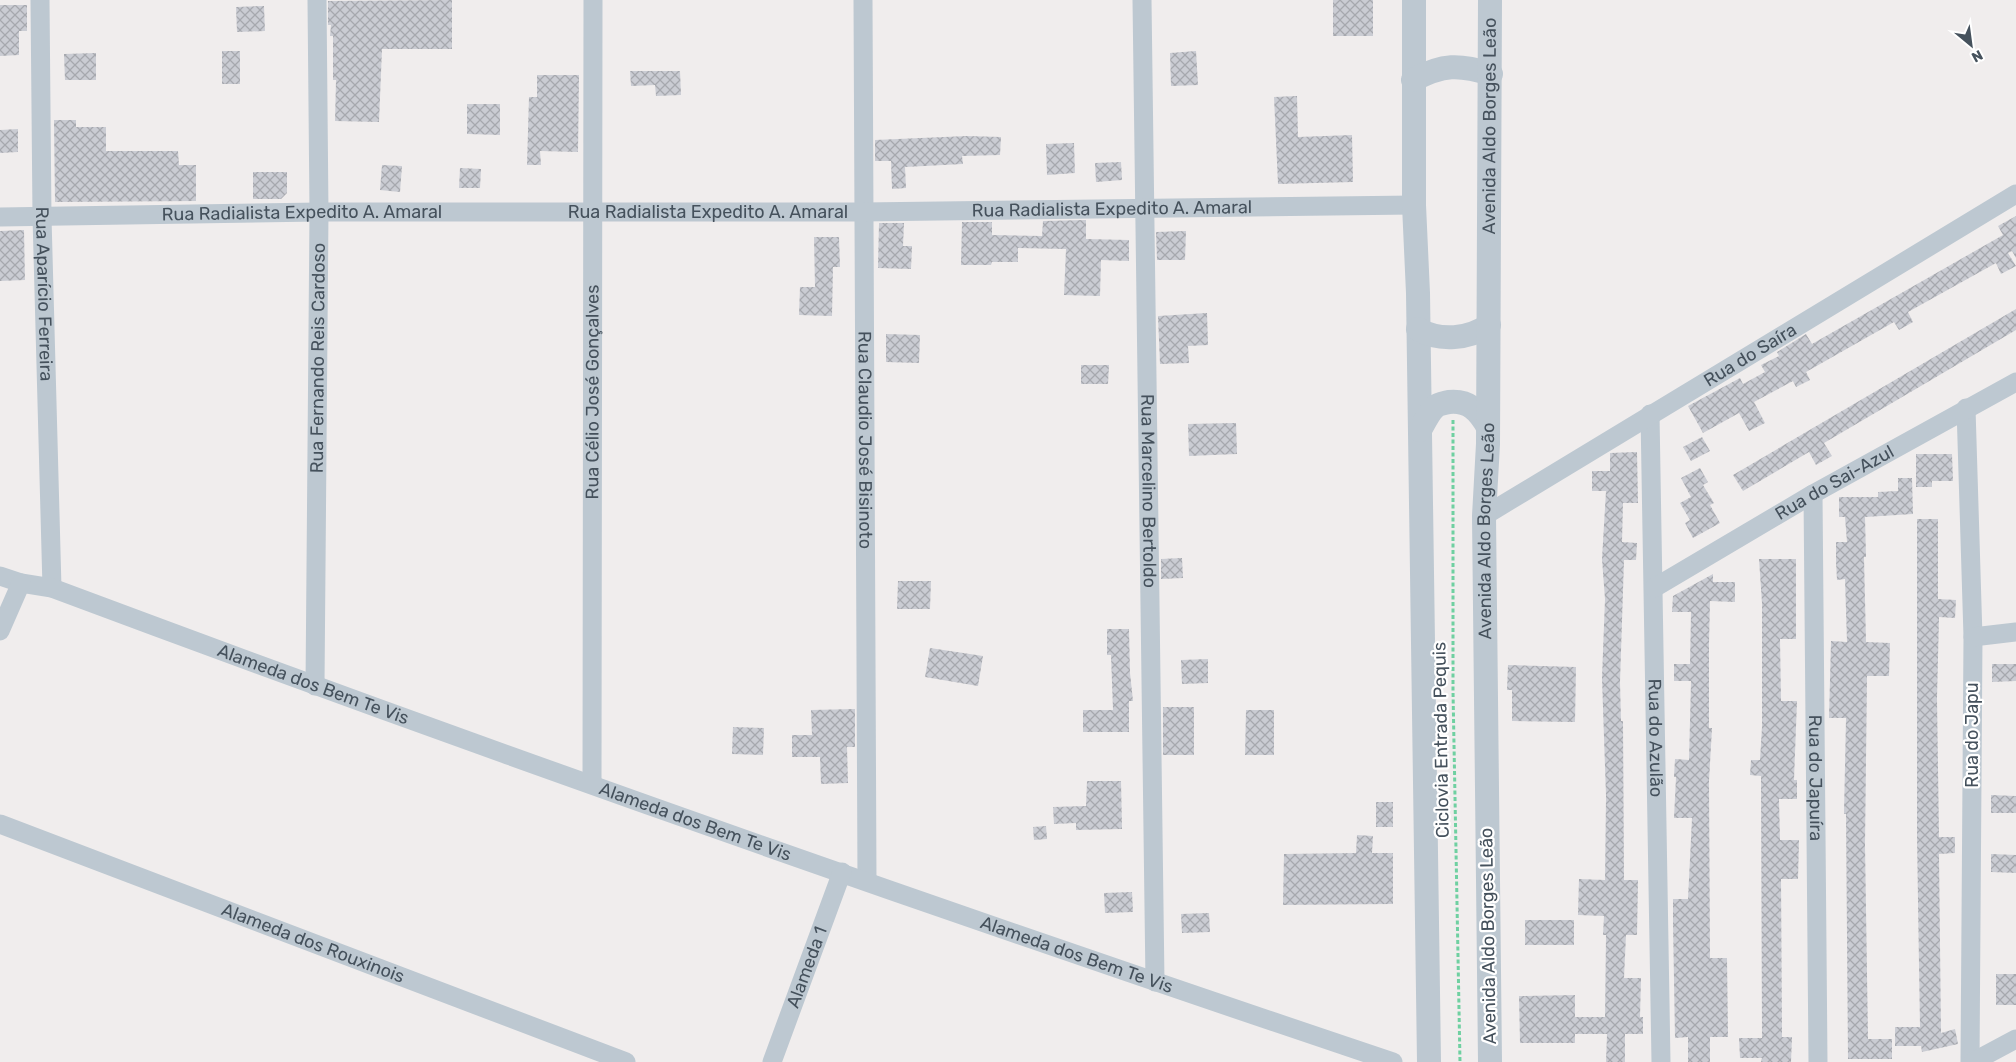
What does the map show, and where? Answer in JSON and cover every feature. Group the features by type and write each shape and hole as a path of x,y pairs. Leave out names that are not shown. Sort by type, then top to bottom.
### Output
{"street":[{"name":"Rua Aparício Ferreira","path":"40,0 42,217 52,588"},
{"name":"Rua Fernando Reis Cardoso","path":"315,686 319,212 317,0"},
{"name":"Rua Célio José Gonçalves","path":"592,784 593,0"},
{"name":"Rua Claudio José Bisinoto","path":"863,0 862,212 867,881"},
{"name":"Rua Marcelino Bertoldo","path":"1142,0 1155,982"},
{"path":"1414,0 1414,205 1420,430 1429,1062"},
{"name":"Avenida Aldo Borges Leão","path":"1490,0 1488,427 1484,516 1490,1062"},
{"path":"1414,80 1442,67 1459,67 1490,74"},
{"name":"Rua do Saíra","path":"1484,516 2016,194"},
{"name":"Rua Radialista Expedito A. Amaral","path":"0,217 319,212 862,212 1414,205"},
{"path":"1418,329 1427,334 1457,337 1470,336 1489,325"},
{"name":"Rua do Sai-Azul","path":"1654,588 1813,494 2016,382"},
{"path":"1420,430 1435,407 1458,401 1471,405 1481,414 1488,427"},
{"name":"Rua do Japu","path":"1966,408 1973,637 1971,1062"},
{"name":"Rua do Azulão","path":"1650,414 1662,1062"},
{"name":"Rua do Japuíra","path":"1813,494 1818,1062"},
{"name":"Alameda dos Bem Te Vis","path":"0,576 21,583 52,588 315,686 592,784 1155,982 1393,1062"},
{"path":"0,631 21,583"},
{"path":"1973,637 2016,632"},
{"name":"Alameda dos Rouxinois","path":"0,824 626,1062"},
{"name":"Alameda 1","path":"772,1062 842,872"},
{"path":"1971,1062 2016,1039"}],"path":[{"name":"Ciclovia Entrada Pequis","path":"1453,418 1453,690 1460,1062"}],"building":[{"path":"452,0 452,49 382,49 379,122 335,121 336,80 333,80 333,36 330,36 331,25 328,25 328,1"},
{"path":"1333,0 1373,0 1373,36 1333,36"},
{"path":"0,5 27,5 27,31 19,31 19,55 0,56"},
{"path":"264,6 265,31 237,32 236,7"},
{"path":"222,51 240,51 240,84 222,84"},
{"path":"1196,51 1198,85 1171,86 1170,53"},
{"path":"96,53 96,80 65,80 64,54"},
{"path":"630,71 680,71 681,95 656,96 655,85 631,86"},
{"path":"537,75 579,75 578,152 540,151 541,165 527,165 529,97 537,97"},
{"path":"1297,96 1298,137 1352,135 1353,182 1278,184 1274,97"},
{"path":"467,104 500,104 500,135 467,134"},
{"path":"54,120 76,120 76,127 106,127 106,151 178,151 179,165 196,165 196,201 55,202"},
{"path":"18,129 18,152 0,153 0,130"},
{"path":"967,136 1001,137 1000,155 962,156 963,164 905,167 906,188 892,189 891,161 875,161 875,140"},
{"path":"1074,143 1075,173 1047,175 1046,144"},
{"path":"1121,162 1122,180 1096,182 1095,163"},
{"path":"382,165 402,166 400,192 380,190"},
{"path":"460,168 481,169 480,188 459,188"},
{"path":"253,172 287,172 287,193 281,199 253,199"},
{"path":"2016,216 2016,258 2012,251 2008,253 2016,266 2001,274 1996,263 1908,312 1913,322 1899,330 1894,322 1806,372 1810,380 1796,387 1793,381 1754,402 1765,423 1749,431 1739,413 1703,433 1688,406 1740,378 1743,384 1765,372 1761,365 1779,356 1777,352 1806,334 1812,344 2003,235 1998,226"},
{"path":"1086,220 1086,239 1129,240 1129,261 1101,260 1100,296 1064,295 1066,249 1018,248 1018,262 992,262 991,265 961,265 962,222 992,222 992,235 1042,236 1043,221"},
{"path":"879,223 904,223 903,246 912,246 911,269 878,268"},
{"path":"24,230 25,280 0,281 0,231"},
{"path":"1186,231 1185,260 1157,260 1156,232"},
{"path":"814,237 839,237 840,267 833,267 832,316 799,315 800,287 815,287"},
{"path":"2016,309 2016,330 1824,443 1832,456 1816,465 1809,452 1743,491 1733,475"},
{"path":"1207,313 1208,345 1188,346 1189,363 1160,364 1158,316"},
{"path":"886,334 920,335 919,363 886,362"},
{"path":"1081,365 1109,365 1108,384 1081,384"},
{"path":"1236,423 1237,454 1189,456 1188,424"},
{"path":"1702,437 1710,451 1691,461 1683,447"},
{"path":"1637,452 1638,503 1623,503 1622,542 1637,543 1636,560 1624,560 1620,682 1621,721 1623,721 1624,880 1638,880 1637,935 1626,935 1624,978 1641,978 1640,1017 1643,1017 1643,1034 1625,1034 1625,1062 1606,1062 1607,1034 1575,1034 1575,1043 1520,1043 1519,996 1575,995 1575,1017 1605,1017 1606,935 1603,935 1604,916 1578,915 1579,879 1605,880 1606,796 1602,678 1605,599 1602,559 1606,491 1592,491 1592,471 1610,471 1610,453"},
{"path":"1916,454 1952,454 1953,481 1932,481 1932,487 1916,487"},
{"path":"1700,468 1708,482 1703,485 1714,503 1710,505 1720,523 1693,538 1685,523 1690,520 1680,503 1691,497 1681,478"},
{"path":"1898,478 1912,478 1913,514 1865,517 1866,557 1864,557 1866,642 1890,643 1889,676 1867,676 1865,845 1868,1039 1892,1039 1892,1059 1848,1059 1846,814 1844,814 1846,718 1829,718 1831,641 1847,642 1845,579 1837,580 1836,562 1836,542 1847,542 1845,517 1839,517 1839,497 1878,497 1878,492 1898,491"},
{"path":"1917,519 1938,519 1938,599 1956,600 1955,618 1939,617 1937,698 1939,837 1955,837 1955,853 1939,854 1941,1033 1955,1029 1958,1044 1922,1052 1921,1046 1895,1046 1895,1027 1920,1027 1917,837"},
{"path":"1182,558 1183,578 1161,579 1161,559"},
{"path":"1759,559 1796,559 1796,639 1780,639 1781,701 1797,701 1794,780 1797,780 1797,799 1779,799 1780,840 1799,840 1798,879 1781,879 1782,1037 1792,1037 1791,1062 1761,1062 1762,1058 1740,1058 1739,1038 1762,1038 1761,776 1750,775 1751,760 1760,760 1762,727 1762,603"},
{"path":"1713,574 1713,582 1735,582 1735,602 1710,601 1709,644 1709,728 1712,728 1709,781 1710,958 1727,958 1728,1037 1710,1037 1710,1062 1688,1062 1688,1037 1675,1038 1673,899 1688,899 1692,818 1674,818 1676,777 1674,777 1675,759 1689,760 1691,681 1674,681 1674,664 1690,664 1691,612 1672,612 1673,596"},
{"path":"898,581 931,581 930,609 897,609"},
{"path":"1107,629 1129,629 1133,701 1129,701 1129,732 1083,732 1083,710 1113,710 1111,655 1107,655"},
{"path":"930,648 983,656 978,686 925,677"},
{"path":"1208,659 1208,683 1182,684 1181,660"},
{"path":"1992,664 2016,664 2016,681 1992,682"},
{"path":"1508,665 1576,667 1575,722 1512,721 1512,690 1507,690"},
{"path":"1163,707 1194,707 1194,755 1163,755"},
{"path":"855,709 855,747 847,747 848,783 821,784 820,757 792,757 792,735 812,735 811,710"},
{"path":"1246,710 1274,710 1274,755 1245,755"},
{"path":"733,727 764,728 763,755 732,754"},
{"path":"1087,781 1121,781 1122,829 1076,830 1076,823 1054,824 1053,807 1086,806"},
{"path":"1991,795 2016,796 2016,813 1991,813"},
{"path":"1376,802 1393,802 1393,827 1376,827"},
{"path":"1046,826 1047,839 1034,840 1033,827"},
{"path":"1357,835 1373,836 1372,853 1393,853 1393,904 1283,905 1284,854 1356,853"},
{"path":"1991,854 2016,855 2016,873 1991,872"},
{"path":"1132,892 1133,912 1105,913 1104,893"},
{"path":"1209,913 1210,932 1182,933 1181,914"},
{"path":"1525,920 1574,920 1574,945 1525,945"},
{"path":"1996,974 2016,974 2016,1005 1996,1005"}]}
